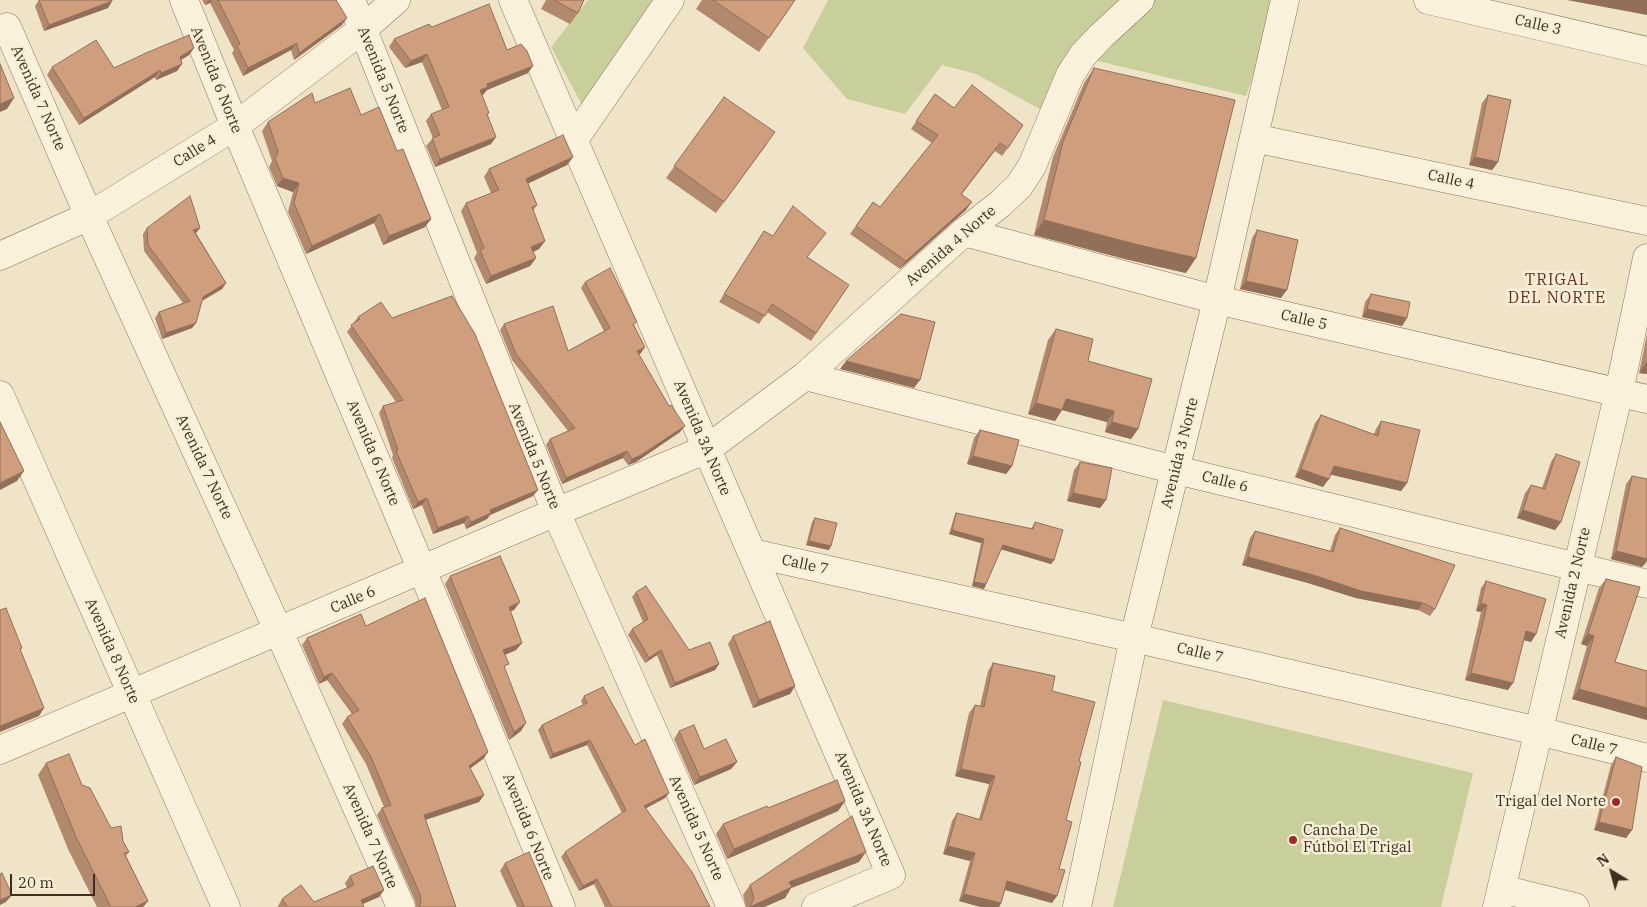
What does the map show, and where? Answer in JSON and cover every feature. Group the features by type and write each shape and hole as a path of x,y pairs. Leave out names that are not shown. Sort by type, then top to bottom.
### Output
{"street":[{"name":"Avenida 6 Norte","path":"184,0 561,907"},
{"name":"Avenida 5 Norte","path":"351,0 556,512 731,907"},
{"name":"Calle 4","path":"0,256 90,216 235,126 363,29 396,0"},
{"name":"Avenida 3A Norte","path":"513,0 891,875 816,907"},
{"path":"573,141 670,0"},
{"name":"Avenida 4 Norte","path":"707,449 805,376 964,232 1000,204 1019,186 1032,166 1070,75 1082,55 1140,0"},
{"name":"Avenida 3 Norte","path":"1077,907 1134,638 1217,300 1285,0"},
{"name":"Calle 3","path":"1428,0 1647,50"},
{"name":"Avenida 7 Norte","path":"7,27 90,216 402,907"},
{"name":"Calle 4","path":"1254,138 1647,222"},
{"name":"Calle 5","path":"964,232 1217,300 1647,399"},
{"name":"Avenida 2 Norte","path":"1499,898 1619,392 1647,258"},
{"name":"Calle 6","path":"805,376 1176,470 1647,584"},
{"name":"Avenida 8 Norte","path":"0,394 226,907"},
{"name":"Calle 6","path":"0,750 707,449"},
{"name":"Calle 7","path":"752,553 1134,638 1647,758"},
{"path":"1499,898 1575,907"}],"green space":[{"path":"588,0 654,0 583,107 551,47"},
{"path":"828,0 1278,0 1246,96 1068,54 1045,112 976,74 942,65 905,114 847,99 803,48"},
{"name":"Cancha De Fútbol El Trigal","path":"1163,700 1473,773 1441,907 1113,907"}],"building":[{"path":"39,0 112,0 112,1 49,25"},
{"path":"218,0 336,0 347,18 299,53 297,43 248,68 237,46 240,44"},
{"path":"554,0 584,0 578,13"},
{"path":"713,0 795,0 769,38"},
{"path":"489,4 507,50 521,44 527,51 533,66 487,84 488,87 480,90 496,137 440,159 432,138 440,135 431,114 449,107 427,54 411,61 394,39 429,24 432,27"},
{"path":"189,35 194,48 180,57 182,64 161,73 160,70 84,118 52,67 96,40 114,68"},
{"path":"0,64 14,98 0,104"},
{"path":"1094,68 1235,100 1196,258 1044,220 1063,142"},
{"path":"972,85 1023,125 1008,148 1000,143 961,194 972,202 906,261 856,226 873,202 880,207 938,135 916,121 935,94 954,108"},
{"path":"350,88 361,115 379,107 397,151 403,149 431,219 389,236 380,214 312,246 294,203 299,183 283,178 275,159 278,152 268,122 312,93 315,103"},
{"path":"1488,95 1511,100 1498,162 1475,157"},
{"path":"724,97 775,132 724,202 674,166"},
{"path":"563,135 573,157 526,179 537,205 532,207 545,241 531,247 536,258 491,276 480,250 484,248 466,203 499,190 489,169"},
{"path":"190,196 200,228 193,230 226,283 203,297 196,323 166,333 159,312 190,301 148,245 147,228"},
{"path":"793,206 826,233 807,257 849,285 816,333 772,304 765,316 724,294 764,231 773,236"},
{"path":"1257,230 1298,240 1287,290 1246,281"},
{"path":"610,268 637,322 633,324 645,347 637,351 669,406 671,405 685,426 632,459 627,451 566,478 550,439 575,428 516,354 504,324 553,306 568,351 610,328 585,282"},
{"path":"1371,294 1410,302 1407,318 1367,309"},
{"path":"452,296 475,334 538,490 490,510 491,513 471,522 468,516 438,528 427,498 418,502 396,451 398,450 383,406 403,400 351,325 360,319 358,317 381,302 392,318"},
{"path":"901,314 935,322 920,380 846,361"},
{"path":"1056,329 1093,339 1088,361 1152,379 1138,429 1112,422 1114,411 1066,399 1062,410 1036,403"},
{"path":"1321,415 1378,436 1381,421 1420,430 1407,483 1334,466 1329,479 1301,469"},
{"path":"0,422 24,471 0,483"},
{"path":"980,430 1019,440 1012,466 973,456"},
{"path":"1556,454 1580,462 1561,522 1523,510 1531,485 1545,489"},
{"path":"1080,462 1112,468 1106,500 1073,493"},
{"path":"1632,476 1647,479 1647,559 1616,551"},
{"path":"956,513 1033,529 1035,522 1063,530 1054,560 1003,545 986,584 974,582 984,539 952,530"},
{"path":"815,518 837,523 831,546 809,541"},
{"path":"1340,528 1455,565 1435,609 1423,603 1361,591 1248,557 1255,531 1333,552"},
{"path":"500,556 520,602 509,607 522,643 503,650 509,664 504,666 526,723 514,732 450,576"},
{"path":"1606,579 1640,587 1615,662 1647,671 1647,708 1579,689 1594,636 1588,634"},
{"path":"1486,581 1546,599 1536,634 1526,631 1513,683 1471,673 1487,605 1481,603"},
{"path":"646,586 689,650 710,642 719,664 675,683 661,650 649,658 632,629 648,619 636,592"},
{"path":"425,598 488,752 469,766 484,795 424,815 456,907 419,907 421,902 420,894 382,808 391,805 371,757 347,717 359,710 332,673 324,677 307,638 361,614 366,626"},
{"path":"6,608 44,708 0,726 0,610"},
{"path":"770,621 795,686 759,700 733,636"},
{"path":"993,663 1055,676 1052,691 1095,702 1066,820 1072,822 1059,869 1065,870 1057,896 1007,881 1001,903 964,894 975,853 948,846 957,813 981,820 995,776 961,769 975,705 984,707"},
{"path":"603,687 635,745 645,739 669,793 644,806 692,872 710,907 612,907 597,879 583,886 565,852 626,810 590,740 553,754 542,725 587,703 584,696"},
{"path":"694,725 704,749 726,739 737,762 700,777 679,731"},
{"path":"69,754 82,785 90,788 111,828 121,826 123,841 129,852 124,853 148,901 135,907 111,907 76,837 46,763"},
{"name":"Trigal del Norte","path":"1616,757 1642,767 1632,830 1599,822"},
{"path":"837,780 845,801 734,849 723,824"},
{"path":"852,816 866,852 789,882 792,887 750,907 754,898 750,885"},
{"path":"529,852 553,907 521,907 524,906 505,863"},
{"path":"373,866 384,890 361,900 364,907 288,907 282,899 301,885 314,902 354,885 350,876"},
{"path":"2,873 12,895 0,900 0,874"}],"place":[{"name":"Trigal del Norte","path":"1616,802"},
{"name":"Cancha De Fútbol El Trigal","path":"1293,840"}],"district":[{"name":"TRIGAL DEL NORTE","path":"1557,289"}]}
